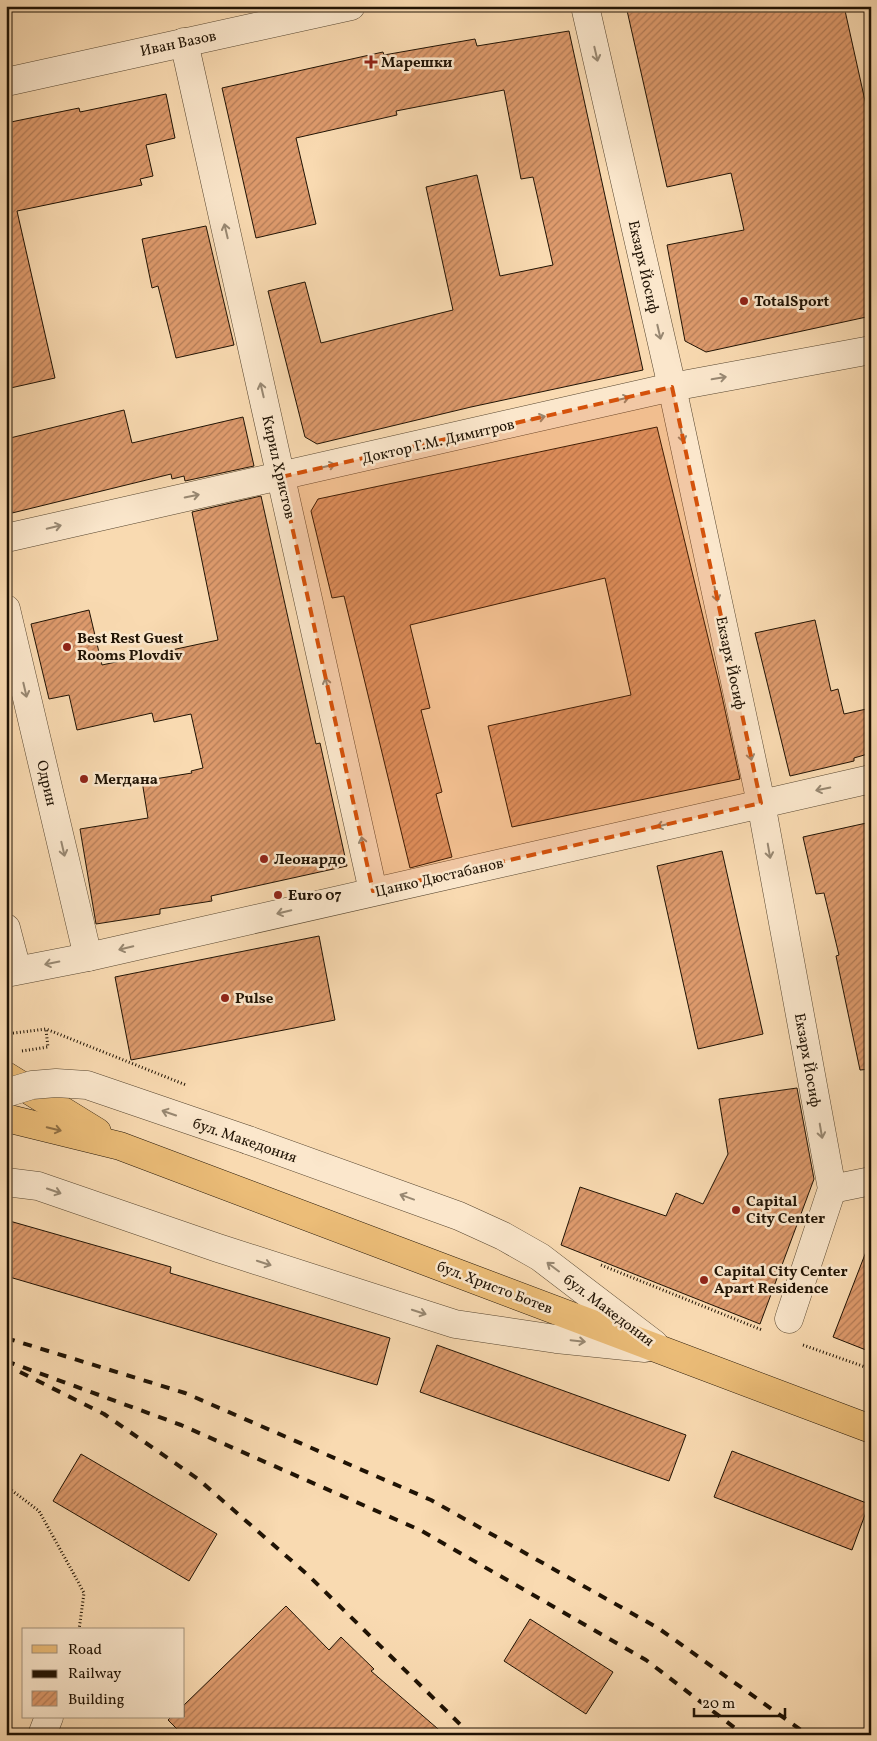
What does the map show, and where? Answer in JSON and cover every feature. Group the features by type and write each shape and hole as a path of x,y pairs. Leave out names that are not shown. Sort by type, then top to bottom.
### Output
{"main road":[{"name":"бул. Христо Ботев","path":"10,1064 120,1146"},
{"name":"бул. Христо Ботев","path":"6,1118 120,1146 871,1429"}],"street":[{"name":"Иван Вазов","path":"6,82 351,6"},
{"name":"Екзарх Йосиф","path":"585,6 672,387 760,803 832,1189 789,1319"},
{"name":"Кирил Христов","path":"184,42 373,892"},
{"name":"Доктор Г.М. Димитров","path":"6,538 672,387 871,350"},
{"name":"Одрин","path":"6,609 88,957"},
{"name":"Цанко Дюстабанов","path":"12,971 88,957 871,779"},
{"path":"6,928 12,971"},
{"name":"бул. Македония","path":"6,1093 32,1085 56,1083 87,1085 460,1216 503,1236 540,1257 661,1350"},
{"path":"832,1189 871,1181"},
{"name":"бул. Македония","path":"6,1182 38,1186 218,1248 455,1324 556,1339 661,1350"},
{"path":"42,1735 48,1718"}],"path":[{"path":"10,1064 48,1047 46,1029"},
{"path":"6,1034 46,1029 194,1088"},
{"path":"597,1263 764,1330"},
{"path":"798,1344 871,1369"},
{"path":"6,1486 39,1512 84,1593 78,1628"}],"highlighted area":[{"path":"672,387 761,803 373,891 281,477"}],"building":[{"path":"626,6 844,6 871,128 871,316 706,352 685,341 667,245 744,230 731,173 667,187"},
{"path":"569,31 643,370 471,407 317,444 305,437 268,291 305,282 321,343 453,310 426,187 477,175 500,276 553,265 533,177 521,179 504,90 396,111 397,115 296,138 316,224 256,238 222,88 383,52 384,55 475,39 477,46"},
{"path":"166,94 175,138 146,145 153,176 140,179 142,185 17,211 55,378 6,389 6,123 79,108 80,112"},
{"path":"206,226 234,345 176,358 158,286 152,288 142,239"},
{"path":"124,410 132,443 243,417 254,466 185,481 184,476 172,479 171,474 12,513 6,490 6,439"},
{"path":"657,427 720,687 740,779 512,827 488,726 631,695 605,578 410,625 430,708 421,710 442,792 436,794 452,857 410,868 344,596 332,598 311,511 318,499"},
{"path":"261,496 316,744 320,743 347,866 211,896 212,901 160,909 160,914 96,924 80,829 148,818 142,781 192,773 191,771 203,768 191,714 154,722 152,713 77,730 69,695 49,699 31,624 89,610 102,665 218,640 192,512"},
{"path":"815,620 831,691 838,689 844,714 871,708 871,753 854,758 854,761 790,776 755,633"},
{"path":"871,822 871,1069 860,1070 836,956 839,955 824,893 816,894 803,837"},
{"path":"722,851 763,1034 698,1049 657,866"},
{"name":"Pulse","path":"319,936 335,1020 131,1060 115,977"},
{"name":"Capital City Center","path":"797,1088 814,1179 760,1324 561,1245 580,1187 666,1216 676,1193 703,1204 728,1154 719,1099"},
{"path":"6,1220 171,1267 170,1273 390,1338 377,1385 6,1276"},
{"path":"869,1244 871,1244 871,1352 833,1337"},
{"path":"437,1345 686,1435 669,1481 420,1392"},
{"path":"732,1451 869,1504 852,1550 714,1497"},
{"path":"81,1454 217,1534 189,1581 53,1501"},
{"path":"286,1606 329,1650 341,1637 374,1669 371,1671 445,1735 183,1735 168,1720 170,1718 185,1718 185,1704"},
{"path":"530,1619 613,1672 586,1714 504,1661"}],"railway":[{"path":"6,1338 185,1393 431,1500 658,1628 808,1735"},
{"path":"6,1361 181,1425 422,1531 646,1660 744,1735"},
{"path":"20,1372 104,1414 198,1479 308,1575 471,1735"}],"place":[{"name":"Марешки","path":"371,62"},
{"name":"TotalSport","path":"744,301"},
{"name":"Best Rest Guest Rooms Plovdiv","path":"67,647"},
{"name":"Мегдана","path":"84,779"},
{"name":"Леонардо","path":"264,859"},
{"name":"Euro 07","path":"278,895"},
{"name":"Pulse","path":"225,998"},
{"name":"Capital City Center","path":"736,1210"},
{"name":"Capital City Center Apart Residence","path":"704,1280"}]}
